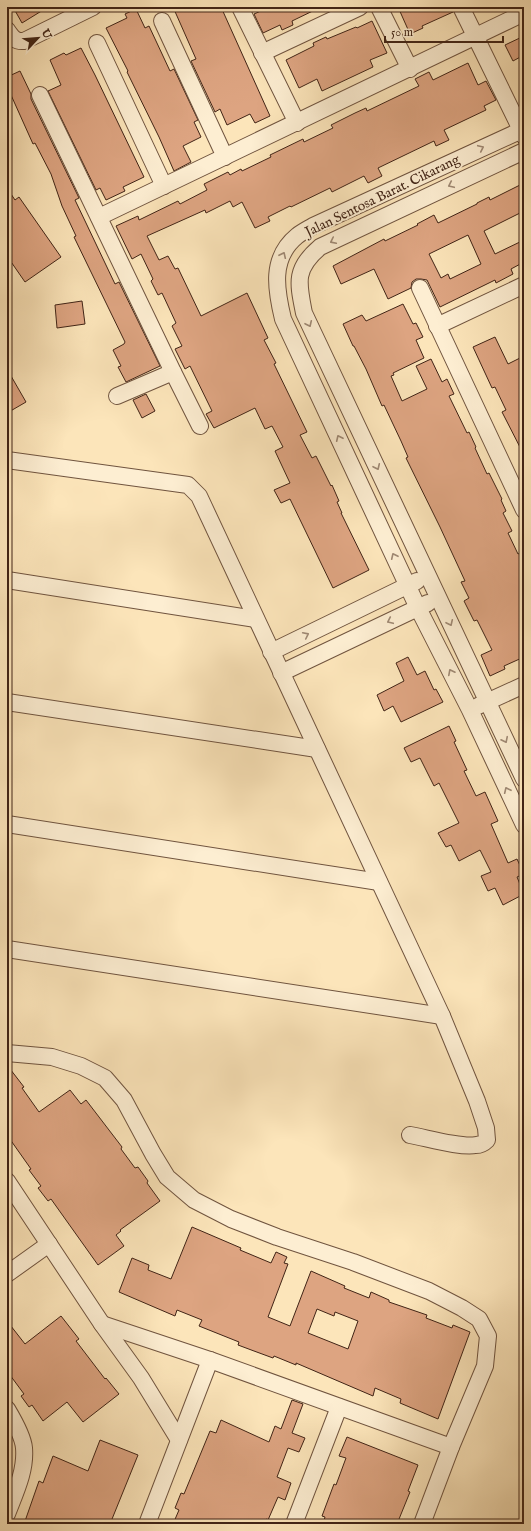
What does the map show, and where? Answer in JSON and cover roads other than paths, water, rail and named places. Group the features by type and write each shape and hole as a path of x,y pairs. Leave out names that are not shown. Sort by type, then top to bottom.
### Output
{"street":[{"path":"7,30 13,39 19,42 24,42 93,7"},
{"path":"240,7 297,123"},
{"path":"262,53 360,7"},
{"path":"380,7 410,69"},
{"path":"461,7 523,131"},
{"path":"99,217 524,13"},
{"path":"162,21 225,157"},
{"path":"97,43 164,186"},
{"path":"40,95 200,426"},
{"name":"Jalan Sentosa Barat. Cikarang","path":"523,131 313,226 297,236 285,250 278,265 277,293 283,319 418,608 470,710 524,825"},
{"name":"Jalan Sentosa Barat. Cikarang","path":"428,576 304,313 298,287 303,265 320,247 524,151"},
{"path":"420,288 524,510"},
{"path":"438,326 522,290"},
{"path":"117,396 173,372"},
{"path":"7,460 188,485 199,496 442,1016 477,1101 486,1128 487,1140 483,1144 474,1146 410,1135"},
{"path":"271,652 428,576 524,779"},
{"path":"7,580 256,619"},
{"path":"281,673 438,597"},
{"path":"470,710 524,685"},
{"path":"7,702 317,749"},
{"path":"7,824 379,882"},
{"path":"7,949 442,1016"},
{"path":"7,1054 52,1056 81,1066 105,1078 124,1100 152,1154 167,1177 194,1200 231,1219 277,1237 353,1262 430,1291 479,1319 488,1336 485,1366 451,1446 422,1524"},
{"path":"7,1181 102,1324 145,1385 179,1440"},
{"path":"7,1274 49,1244"},
{"path":"102,1324 210,1360 451,1446"},
{"path":"147,1524 210,1360"},
{"path":"294,1524 339,1407"},
{"path":"7,1409 14,1422 24,1448 22,1475 7,1514"}]}
